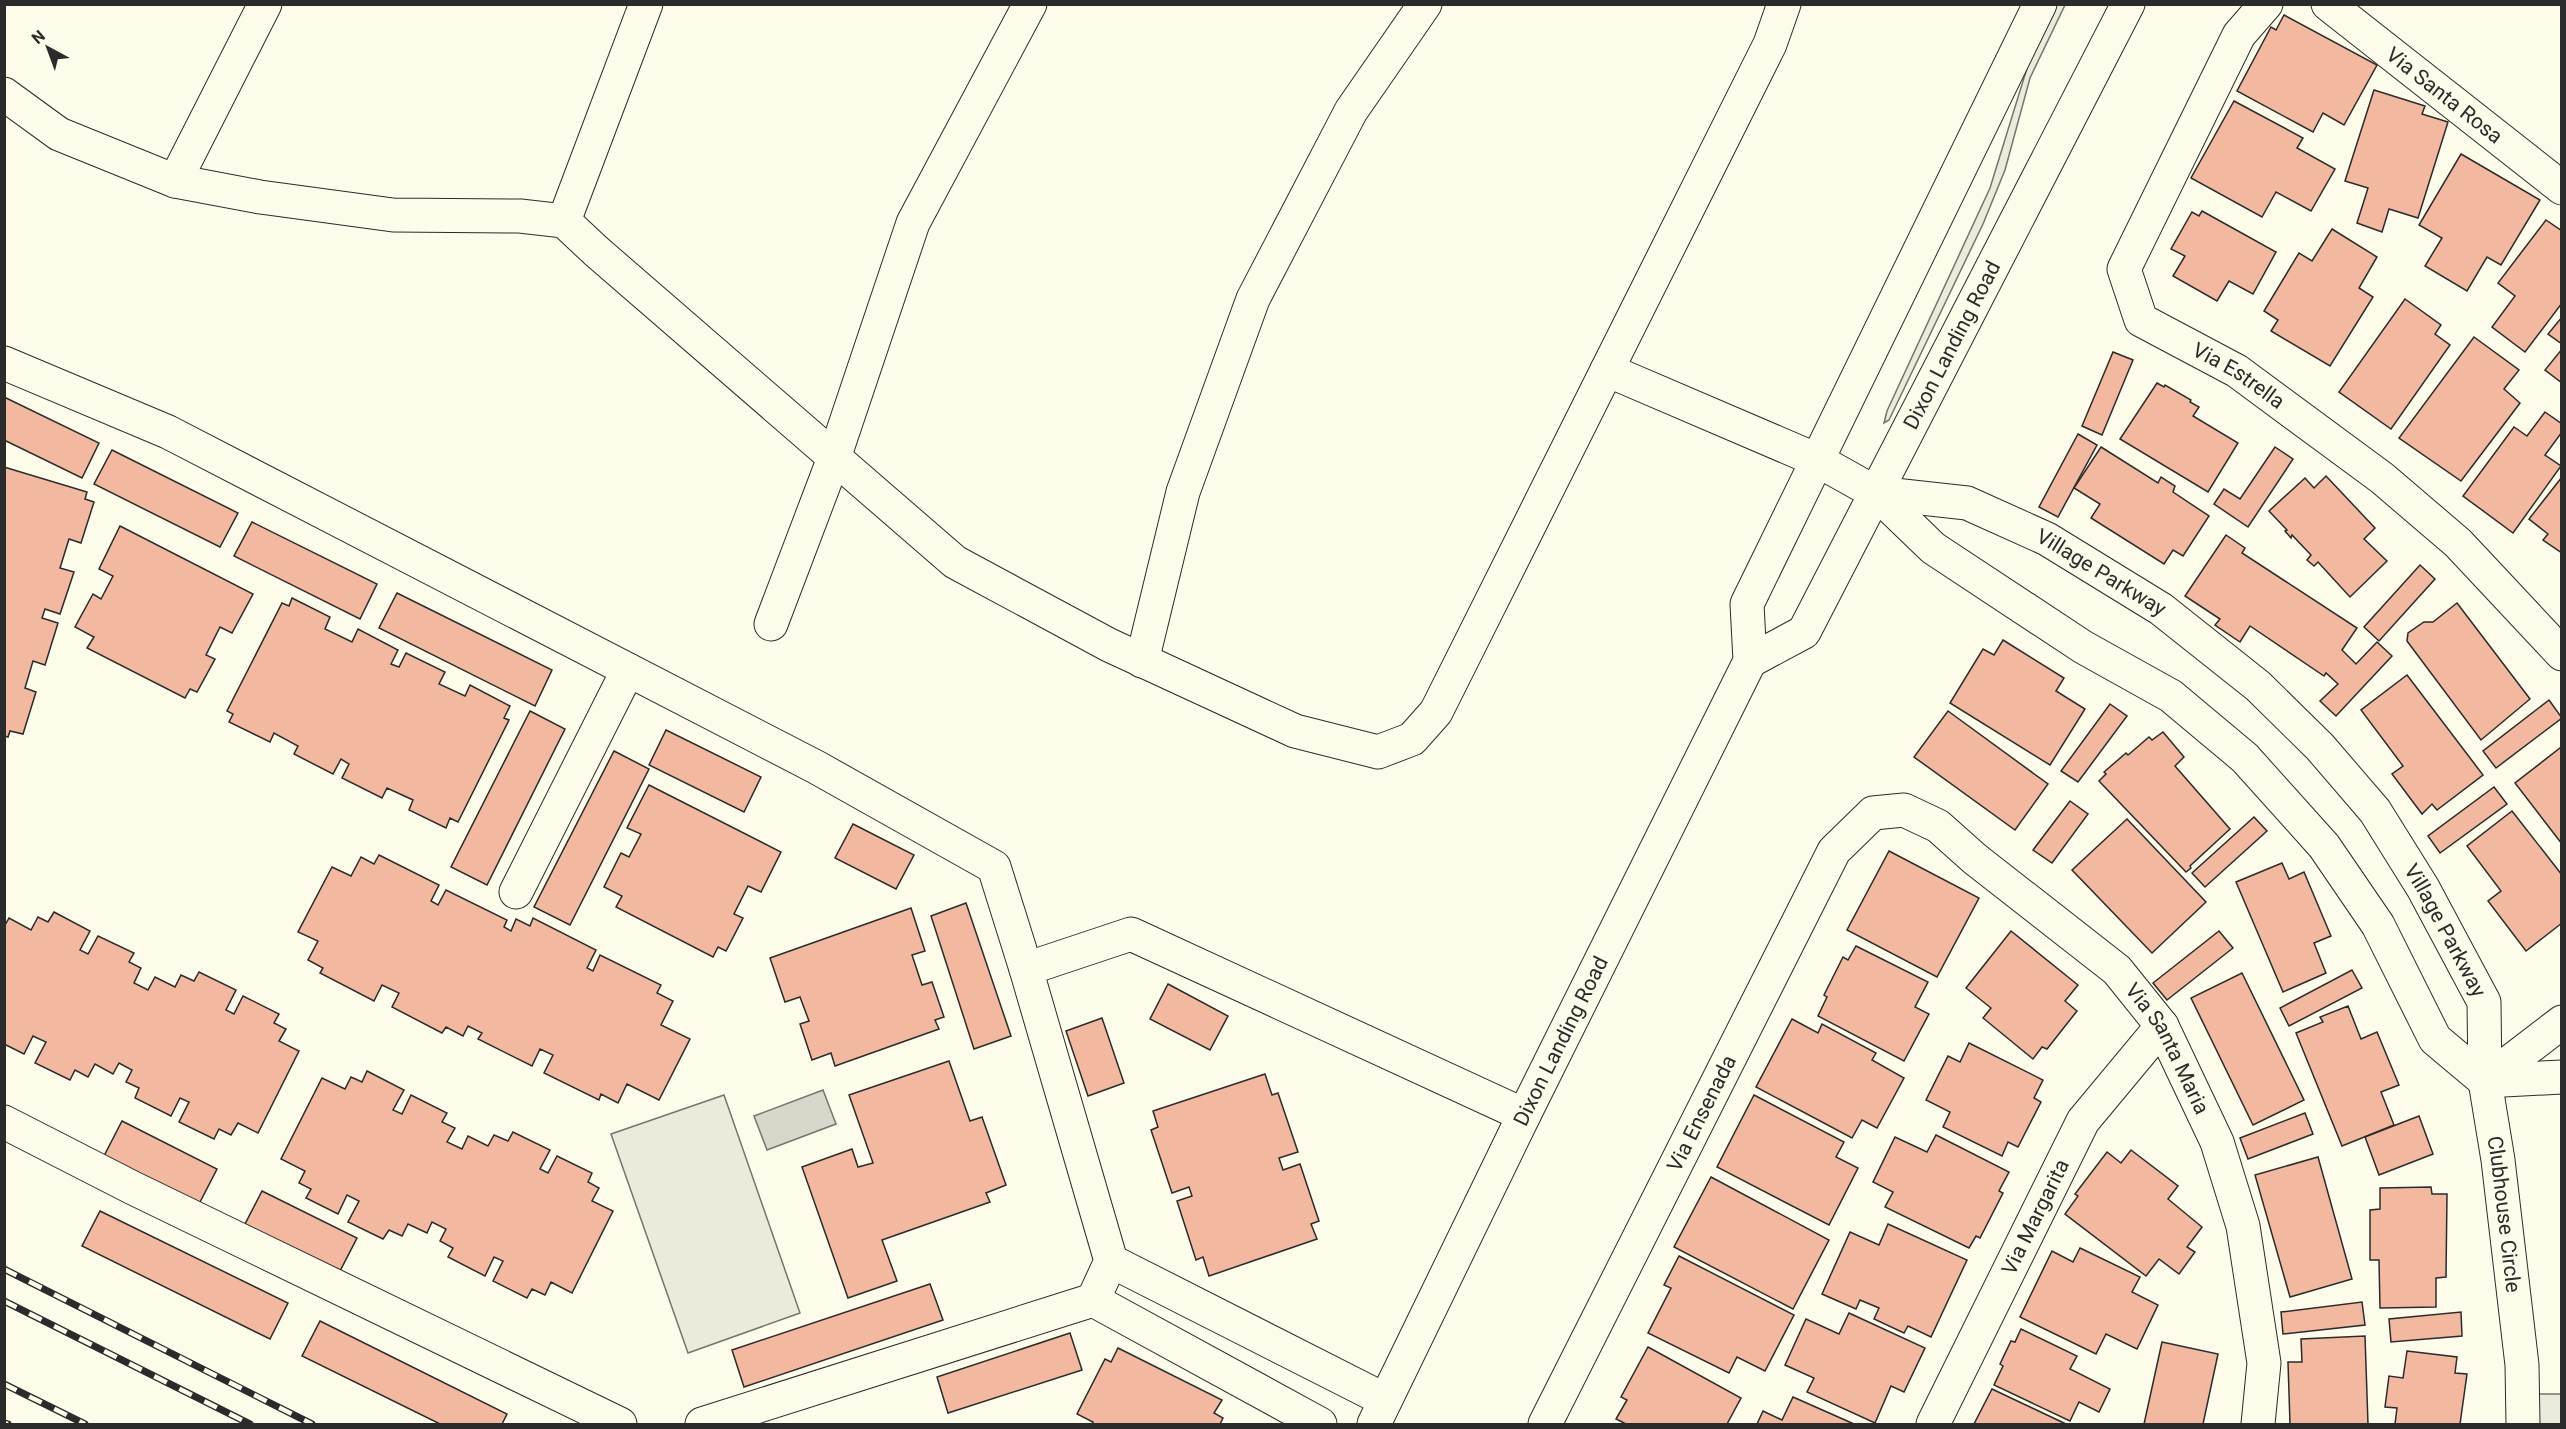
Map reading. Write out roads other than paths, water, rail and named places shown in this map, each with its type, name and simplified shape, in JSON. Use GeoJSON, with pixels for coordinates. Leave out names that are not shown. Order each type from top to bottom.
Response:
{"type":"FeatureCollection","features":[{"type":"Feature","properties":{"kind":"street"},"geometry":{"type":"LineString","coordinates":[[175,181],[265,4]]}},
{"type":"Feature","properties":{"kind":"street"},"geometry":{"type":"LineString","coordinates":[[564,221],[646,4]]}},
{"type":"Feature","properties":{"kind":"street"},"geometry":{"type":"LineString","coordinates":[[771,624],[834,458],[913,223],[1030,4]]}},
{"type":"Feature","properties":{"kind":"street"},"geometry":{"type":"LineString","coordinates":[[1142,661],[1183,492],[1253,299],[1351,111],[1425,4]]}},
{"type":"Feature","properties":{"kind":"street"},"geometry":{"type":"LineString","coordinates":[[4,94],[59,134],[175,181],[260,197],[393,215],[520,216],[564,221],[955,562],[1142,661],[1296,731],[1378,752],[1412,739],[1436,712],[1770,44],[1784,4]]}},
{"type":"Feature","properties":{"kind":"street","name":"Dixon Landing Road"},"geometry":{"type":"LineString","coordinates":[[1379,1412],[1750,661],[1747,604],[2040,4]]}},
{"type":"Feature","properties":{"kind":"street","name":"Dixon Landing Road"},"geometry":{"type":"LineString","coordinates":[[1750,661],[1804,632],[2128,4]]}},
{"type":"Feature","properties":{"kind":"street","name":"Via Estrella"},"geometry":{"type":"LineString","coordinates":[[2266,4],[2240,35],[2124,269],[2141,320],[2236,370],[2382,478],[2458,543],[2562,654]]}},
{"type":"Feature","properties":{"kind":"street","name":"Via Santa Rosa"},"geometry":{"type":"LineString","coordinates":[[2328,4],[2562,188]]}},
{"type":"Feature","properties":{"kind":"street"},"geometry":{"type":"LineString","coordinates":[[4,363],[168,432],[816,767],[994,867],[1111,1261],[1093,1300]]}},
{"type":"Feature","properties":{"kind":"street"},"geometry":{"type":"LineString","coordinates":[[1607,370],[1817,460],[1876,493],[1933,548],[2083,647],[2171,696],[2245,758],[2324,846],[2378,925],[2435,1039],[2485,1081],[2562,1077]]}},
{"type":"Feature","properties":{"kind":"street","name":"Village Parkway"},"geometry":{"type":"LineString","coordinates":[[1876,493],[1967,503],[2047,539],[2161,609],[2258,686],[2320,747],[2375,811],[2423,888],[2484,1002],[2485,1081]]}},
{"type":"Feature","properties":{"kind":"street"},"geometry":{"type":"LineString","coordinates":[[516,892],[628,670]]}},
{"type":"Feature","properties":{"kind":"street","name":"Via Santa Maria"},"geometry":{"type":"LineString","coordinates":[[1873,813],[1904,810],[1938,826],[1975,859],[2117,970],[2162,1026],[2217,1142],[2243,1226],[2264,1363],[2258,1425]]}},
{"type":"Feature","properties":{"kind":"street","name":"Via Ensenada"},"geometry":{"type":"LineString","coordinates":[[1545,1425],[1833,851],[1873,813]]}},
{"type":"Feature","properties":{"kind":"street"},"geometry":{"type":"LineString","coordinates":[[1026,969],[1131,934],[1524,1115]]}},
{"type":"Feature","properties":{"kind":"street"},"geometry":{"type":"LineString","coordinates":[[2485,1081],[2562,1022]]}},
{"type":"Feature","properties":{"kind":"street","name":"Via Margarita"},"geometry":{"type":"LineString","coordinates":[[1933,1425],[2083,1122],[2162,1026]]}},
{"type":"Feature","properties":{"kind":"street","name":"Clubhouse Circle"},"geometry":{"type":"LineString","coordinates":[[2485,1081],[2498,1160],[2521,1354],[2523,1425]]}},
{"type":"Feature","properties":{"kind":"street"},"geometry":{"type":"LineString","coordinates":[[4,1122],[133,1188],[620,1425]]}},
{"type":"Feature","properties":{"kind":"street"},"geometry":{"type":"LineString","coordinates":[[1111,1261],[1379,1412]]}},
{"type":"Feature","properties":{"kind":"street"},"geometry":{"type":"LineString","coordinates":[[702,1425],[1093,1300],[1320,1425]]}},
{"type":"Feature","properties":{"kind":"railway"},"geometry":{"type":"LineString","coordinates":[[4,1269],[312,1424]]}},
{"type":"Feature","properties":{"kind":"railway"},"geometry":{"type":"LineString","coordinates":[[4,1301],[250,1424]]}},
{"type":"Feature","properties":{"kind":"railway"},"geometry":{"type":"LineString","coordinates":[[4,1384],[85,1424]]}},
{"type":"Feature","properties":{"kind":"railway"},"geometry":{"type":"LineString","coordinates":[[4,1423],[8,1424]]}}]}
